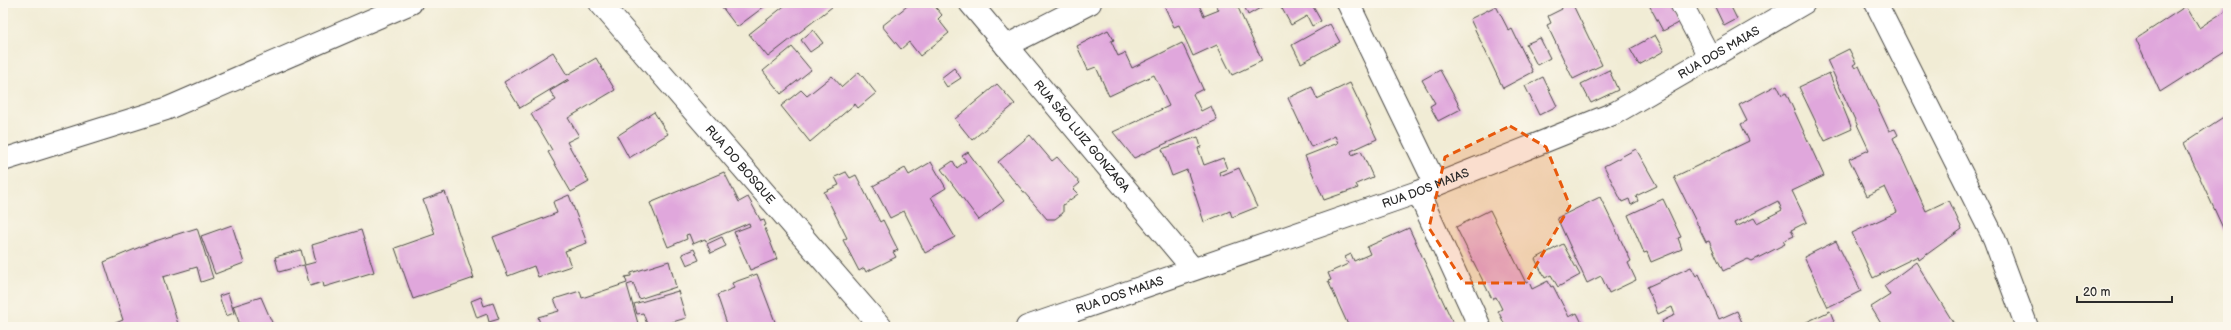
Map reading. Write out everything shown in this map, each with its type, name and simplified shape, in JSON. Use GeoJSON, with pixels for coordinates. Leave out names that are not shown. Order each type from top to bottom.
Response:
{"type":"FeatureCollection","features":[{"type":"Feature","properties":{"kind":"street"},"geometry":{"type":"LineString","coordinates":[[3,160],[166,109],[411,3]]}},
{"type":"Feature","properties":{"kind":"street","name":"RUA DO BOSQUE"},"geometry":{"type":"LineString","coordinates":[[600,3],[881,327]]}},
{"type":"Feature","properties":{"kind":"street","name":"RUA SÃO LUIZ GONZAGA"},"geometry":{"type":"LineString","coordinates":[[970,3],[1193,269]]}},
{"type":"Feature","properties":{"kind":"street"},"geometry":{"type":"LineString","coordinates":[[1006,46],[1090,3]]}},
{"type":"Feature","properties":{"kind":"street"},"geometry":{"type":"LineString","coordinates":[[1348,3],[1427,188],[1480,327]]}},
{"type":"Feature","properties":{"kind":"street"},"geometry":{"type":"LineString","coordinates":[[1681,3],[1710,58]]}},
{"type":"Feature","properties":{"kind":"street","name":"RUA DOS MAIAS"},"geometry":{"type":"LineString","coordinates":[[1027,327],[1427,188],[1615,113],[1804,3]]}},
{"type":"Feature","properties":{"kind":"street"},"geometry":{"type":"LineString","coordinates":[[1876,3],[1994,238],[2027,327]]}},
{"type":"Feature","properties":{"kind":"highlighted area"},"geometry":{"type":"Polygon","coordinates":[[[1510,126],[1546,147],[1570,206],[1526,283],[1464,283],[1429,228],[1445,157],[1510,126]]]}},
{"type":"Feature","properties":{"kind":"building"},"geometry":{"type":"Polygon","coordinates":[[[719,3],[769,3],[737,27],[719,3]]]}},
{"type":"Feature","properties":{"kind":"building"},"geometry":{"type":"Polygon","coordinates":[[[788,3],[837,3],[768,57],[749,34],[788,3]]]}},
{"type":"Feature","properties":{"kind":"building"},"geometry":{"type":"Polygon","coordinates":[[[911,3],[932,3],[942,15],[938,19],[949,33],[920,56],[909,42],[901,49],[882,26],[911,3]]]}},
{"type":"Feature","properties":{"kind":"building"},"geometry":{"type":"Polygon","coordinates":[[[1163,3],[1198,3],[1204,16],[1219,10],[1215,3],[1236,3],[1262,61],[1232,75],[1217,45],[1193,56],[1179,25],[1174,27],[1163,3]]]}},
{"type":"Feature","properties":{"kind":"building"},"geometry":{"type":"Polygon","coordinates":[[[1243,3],[1269,3],[1248,15],[1243,3]]]}},
{"type":"Feature","properties":{"kind":"building"},"geometry":{"type":"Polygon","coordinates":[[[1279,3],[1311,3],[1321,21],[1312,26],[1307,16],[1291,25],[1279,3]]]}},
{"type":"Feature","properties":{"kind":"building"},"geometry":{"type":"Polygon","coordinates":[[[1560,3],[1572,3],[1602,65],[1573,79],[1547,25],[1551,23],[1548,16],[1562,9],[1560,3]]]}},
{"type":"Feature","properties":{"kind":"building"},"geometry":{"type":"Polygon","coordinates":[[[1648,3],[1671,3],[1685,19],[1663,31],[1648,3]]]}},
{"type":"Feature","properties":{"kind":"building"},"geometry":{"type":"Polygon","coordinates":[[[1717,3],[1729,3],[1737,19],[1724,26],[1714,5],[1717,3]]]}},
{"type":"Feature","properties":{"kind":"building"},"geometry":{"type":"Polygon","coordinates":[[[1496,6],[1509,31],[1512,29],[1533,72],[1503,88],[1470,19],[1496,6]]]}},
{"type":"Feature","properties":{"kind":"building"},"geometry":{"type":"Polygon","coordinates":[[[2186,6],[2199,28],[2228,9],[2228,49],[2160,92],[2136,39],[2186,6]]]}},
{"type":"Feature","properties":{"kind":"building"},"geometry":{"type":"Polygon","coordinates":[[[1330,24],[1340,42],[1301,63],[1292,45],[1330,24]]]}},
{"type":"Feature","properties":{"kind":"building"},"geometry":{"type":"Polygon","coordinates":[[[813,30],[823,43],[810,52],[801,40],[813,30]]]}},
{"type":"Feature","properties":{"kind":"building"},"geometry":{"type":"Polygon","coordinates":[[[1108,30],[1114,40],[1111,41],[1118,56],[1125,53],[1132,68],[1182,43],[1203,89],[1193,94],[1201,111],[1211,106],[1217,120],[1134,158],[1113,132],[1169,106],[1154,75],[1109,96],[1096,67],[1088,70],[1077,46],[1108,30]]]}},
{"type":"Feature","properties":{"kind":"building"},"geometry":{"type":"Polygon","coordinates":[[[1655,35],[1664,51],[1639,65],[1630,49],[1655,35]]]}},
{"type":"Feature","properties":{"kind":"building"},"geometry":{"type":"Polygon","coordinates":[[[1540,38],[1550,58],[1537,65],[1526,44],[1540,38]]]}},
{"type":"Feature","properties":{"kind":"building"},"geometry":{"type":"Polygon","coordinates":[[[792,47],[811,70],[781,94],[763,71],[792,47]]]}},
{"type":"Feature","properties":{"kind":"building"},"geometry":{"type":"Polygon","coordinates":[[[1849,49],[1856,63],[1853,65],[1855,68],[1859,66],[1889,131],[1895,129],[1898,135],[1893,138],[1926,211],[1949,200],[1962,229],[1919,260],[1918,256],[1873,278],[1852,233],[1897,212],[1885,187],[1867,196],[1849,159],[1869,150],[1827,60],[1849,49]]]}},
{"type":"Feature","properties":{"kind":"building"},"geometry":{"type":"Polygon","coordinates":[[[553,52],[567,75],[596,58],[615,90],[568,118],[579,136],[567,142],[589,182],[571,192],[548,152],[552,150],[531,114],[556,100],[550,91],[569,80],[568,79],[520,108],[504,82],[553,52]]]}},
{"type":"Feature","properties":{"kind":"building"},"geometry":{"type":"Polygon","coordinates":[[[954,68],[961,78],[947,87],[941,78],[954,68]]]}},
{"type":"Feature","properties":{"kind":"building"},"geometry":{"type":"Polygon","coordinates":[[[1440,70],[1461,109],[1438,121],[1430,106],[1435,103],[1422,80],[1440,70]]]}},
{"type":"Feature","properties":{"kind":"building"},"geometry":{"type":"Polygon","coordinates":[[[1609,70],[1618,90],[1591,103],[1581,84],[1609,70]]]}},
{"type":"Feature","properties":{"kind":"building"},"geometry":{"type":"Polygon","coordinates":[[[859,72],[876,93],[858,108],[855,104],[810,142],[781,106],[801,90],[807,96],[832,76],[842,87],[859,72]]]}},
{"type":"Feature","properties":{"kind":"building"},"geometry":{"type":"Polygon","coordinates":[[[1829,73],[1852,129],[1825,141],[1799,87],[1829,73]]]}},
{"type":"Feature","properties":{"kind":"building"},"geometry":{"type":"Polygon","coordinates":[[[1543,77],[1557,106],[1539,115],[1525,86],[1543,77]]]}},
{"type":"Feature","properties":{"kind":"building"},"geometry":{"type":"Polygon","coordinates":[[[1350,83],[1377,139],[1351,151],[1352,155],[1361,151],[1373,177],[1356,184],[1358,188],[1324,200],[1305,156],[1338,143],[1335,136],[1311,147],[1288,98],[1312,87],[1317,99],[1350,83]]]}},
{"type":"Feature","properties":{"kind":"building"},"geometry":{"type":"Polygon","coordinates":[[[997,84],[1015,104],[972,140],[955,119],[997,84]]]}},
{"type":"Feature","properties":{"kind":"building"},"geometry":{"type":"Polygon","coordinates":[[[1777,85],[1782,95],[1786,93],[1824,176],[1792,191],[1807,222],[1791,230],[1794,236],[1783,241],[1785,244],[1752,261],[1748,259],[1723,271],[1709,241],[1706,242],[1674,177],[1749,141],[1741,124],[1747,121],[1739,105],[1777,85]],[[1778,201],[1734,223],[1736,227],[1754,218],[1757,223],[1782,210],[1778,201]]]}},
{"type":"Feature","properties":{"kind":"building"},"geometry":{"type":"Polygon","coordinates":[[[654,112],[668,134],[629,158],[617,136],[654,112]]]}},
{"type":"Feature","properties":{"kind":"building"},"geometry":{"type":"Polygon","coordinates":[[[2228,114],[2228,239],[2184,143],[2228,114]]]}},
{"type":"Feature","properties":{"kind":"building"},"geometry":{"type":"Polygon","coordinates":[[[1030,135],[1052,161],[1057,157],[1080,183],[1073,189],[1078,194],[1063,205],[1063,213],[1055,219],[1047,219],[998,162],[1030,135]]]}},
{"type":"Feature","properties":{"kind":"building"},"geometry":{"type":"Polygon","coordinates":[[[1198,137],[1201,147],[1198,148],[1204,165],[1223,158],[1227,169],[1219,172],[1220,176],[1239,168],[1257,207],[1232,217],[1230,211],[1204,222],[1187,170],[1172,176],[1162,149],[1198,137]]]}},
{"type":"Feature","properties":{"kind":"building"},"geometry":{"type":"Polygon","coordinates":[[[1636,149],[1657,186],[1636,196],[1638,201],[1631,205],[1629,199],[1622,202],[1604,166],[1636,149]]]}},
{"type":"Feature","properties":{"kind":"building"},"geometry":{"type":"Polygon","coordinates":[[[968,152],[1004,201],[979,220],[941,169],[953,161],[957,168],[966,161],[962,156],[968,152]]]}},
{"type":"Feature","properties":{"kind":"building"},"geometry":{"type":"Polygon","coordinates":[[[931,162],[946,188],[931,197],[955,237],[925,253],[904,211],[890,218],[873,186],[905,168],[909,175],[931,162]]]}},
{"type":"Feature","properties":{"kind":"building"},"geometry":{"type":"Polygon","coordinates":[[[724,172],[739,202],[748,197],[761,221],[764,220],[766,225],[764,226],[777,259],[750,270],[734,232],[750,226],[749,223],[706,241],[705,239],[693,244],[689,234],[686,235],[687,239],[668,247],[650,203],[724,172]]]}},
{"type":"Feature","properties":{"kind":"building"},"geometry":{"type":"Polygon","coordinates":[[[846,172],[850,178],[856,175],[880,222],[883,220],[898,250],[893,252],[896,257],[866,272],[864,268],[859,271],[843,240],[847,238],[824,192],[839,185],[835,177],[846,172]]]}},
{"type":"Feature","properties":{"kind":"building"},"geometry":{"type":"Polygon","coordinates":[[[445,192],[474,278],[413,299],[395,248],[435,234],[423,200],[445,192]]]}},
{"type":"Feature","properties":{"kind":"building"},"geometry":{"type":"Polygon","coordinates":[[[569,195],[587,243],[565,251],[571,266],[538,277],[534,266],[508,276],[493,237],[557,213],[553,202],[569,195]]]}},
{"type":"Feature","properties":{"kind":"building"},"geometry":{"type":"Polygon","coordinates":[[[1600,197],[1631,261],[1628,263],[1636,280],[1609,293],[1601,276],[1587,283],[1557,218],[1600,197]]]}},
{"type":"Feature","properties":{"kind":"building"},"geometry":{"type":"Polygon","coordinates":[[[1663,199],[1681,237],[1678,238],[1682,249],[1651,262],[1647,252],[1644,253],[1628,215],[1663,199]]]}},
{"type":"Feature","properties":{"kind":"building"},"geometry":{"type":"Polygon","coordinates":[[[1490,210],[1526,283],[1529,282],[1532,289],[1548,281],[1551,287],[1553,286],[1569,317],[1577,313],[1584,327],[1506,327],[1498,311],[1502,309],[1496,297],[1492,299],[1456,227],[1490,210]]]}},
{"type":"Feature","properties":{"kind":"building"},"geometry":{"type":"Polygon","coordinates":[[[232,225],[244,263],[215,274],[201,236],[232,225]]]}},
{"type":"Feature","properties":{"kind":"building"},"geometry":{"type":"Polygon","coordinates":[[[197,228],[213,278],[201,282],[197,267],[163,277],[179,327],[114,327],[113,324],[123,320],[104,262],[152,242],[197,228]]]}},
{"type":"Feature","properties":{"kind":"building"},"geometry":{"type":"Polygon","coordinates":[[[1409,228],[1455,327],[1349,327],[1328,281],[1331,280],[1328,273],[1348,264],[1345,257],[1351,254],[1354,261],[1370,254],[1367,247],[1409,228]]]}},
{"type":"Feature","properties":{"kind":"building"},"geometry":{"type":"Polygon","coordinates":[[[361,230],[374,272],[324,287],[323,282],[310,286],[304,265],[279,272],[275,257],[301,250],[305,265],[316,262],[312,245],[361,230]]]}},
{"type":"Feature","properties":{"kind":"building"},"geometry":{"type":"Polygon","coordinates":[[[722,237],[726,246],[711,253],[707,244],[722,237]]]}},
{"type":"Feature","properties":{"kind":"building"},"geometry":{"type":"Polygon","coordinates":[[[1836,241],[1861,291],[1828,307],[1804,257],[1836,241]]]}},
{"type":"Feature","properties":{"kind":"building"},"geometry":{"type":"Polygon","coordinates":[[[1563,244],[1580,275],[1558,287],[1551,275],[1545,278],[1535,259],[1563,244]]]}},
{"type":"Feature","properties":{"kind":"building"},"geometry":{"type":"Polygon","coordinates":[[[694,249],[699,260],[687,265],[682,254],[694,249]]]}},
{"type":"Feature","properties":{"kind":"building"},"geometry":{"type":"Polygon","coordinates":[[[669,261],[676,287],[639,299],[633,283],[627,285],[639,327],[541,327],[538,317],[559,311],[554,299],[580,291],[582,298],[627,283],[625,277],[631,276],[631,273],[669,261]]]}},
{"type":"Feature","properties":{"kind":"building"},"geometry":{"type":"Polygon","coordinates":[[[1916,262],[1956,327],[1883,327],[1871,307],[1890,295],[1884,286],[1916,262]]]}},
{"type":"Feature","properties":{"kind":"building"},"geometry":{"type":"Polygon","coordinates":[[[1691,267],[1696,276],[1699,274],[1719,319],[1737,311],[1744,327],[1664,327],[1662,321],[1675,315],[1672,307],[1658,314],[1647,287],[1691,267]]]}},
{"type":"Feature","properties":{"kind":"building"},"geometry":{"type":"Polygon","coordinates":[[[757,274],[777,327],[728,327],[717,295],[734,288],[732,283],[757,274]]]}},
{"type":"Feature","properties":{"kind":"building"},"geometry":{"type":"Polygon","coordinates":[[[678,291],[686,318],[656,327],[648,327],[643,313],[637,314],[634,304],[678,291]]]}},
{"type":"Feature","properties":{"kind":"building"},"geometry":{"type":"Polygon","coordinates":[[[228,293],[234,313],[226,316],[219,296],[228,293]]]}},
{"type":"Feature","properties":{"kind":"building"},"geometry":{"type":"Polygon","coordinates":[[[261,297],[274,327],[233,327],[240,325],[233,306],[261,297]]]}},
{"type":"Feature","properties":{"kind":"building"},"geometry":{"type":"Polygon","coordinates":[[[481,297],[484,306],[493,303],[499,319],[489,322],[487,314],[477,318],[471,301],[481,297]]]}},
{"type":"Feature","properties":{"kind":"building"},"geometry":{"type":"Polygon","coordinates":[[[1830,311],[1834,321],[1824,327],[1796,327],[1830,311]]]}}]}
